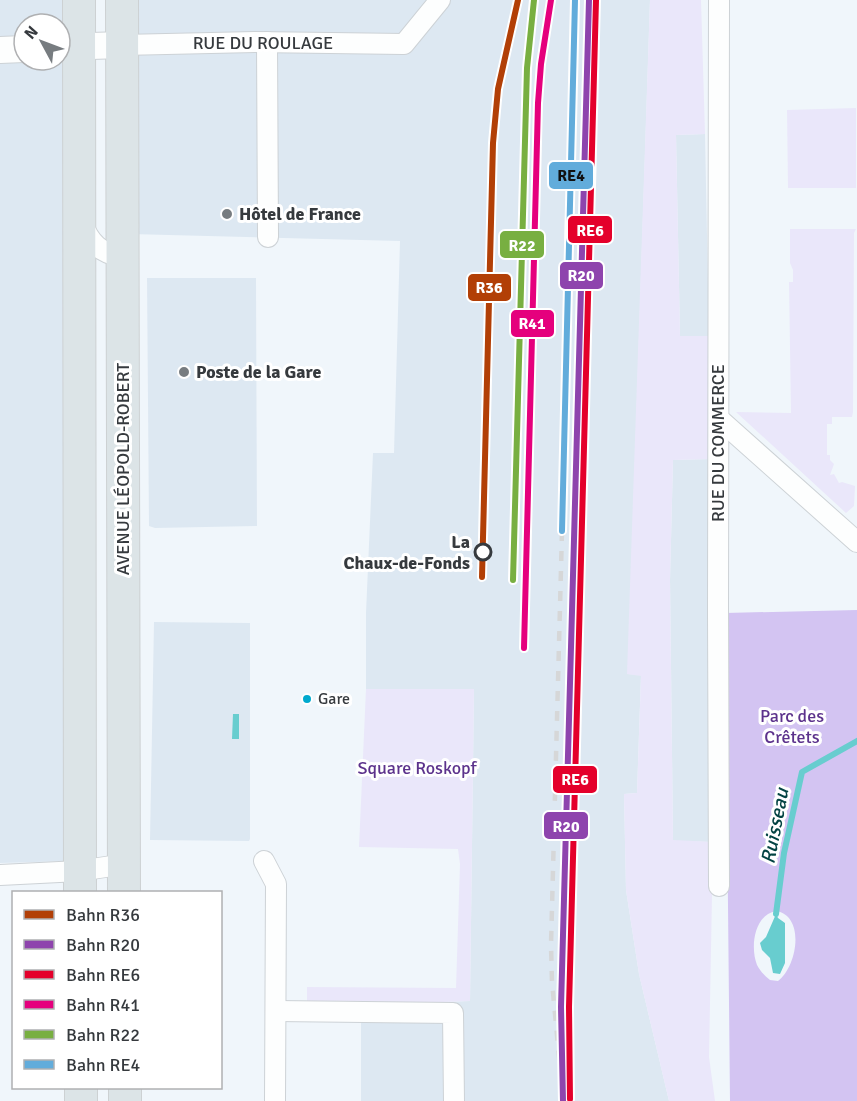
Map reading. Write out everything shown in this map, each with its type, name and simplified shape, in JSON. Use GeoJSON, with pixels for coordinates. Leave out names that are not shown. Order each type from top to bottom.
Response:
{"type":"FeatureCollection","features":[{"type":"Feature","properties":{"kind":"main road"},"geometry":{"type":"LineString","coordinates":[[72,37],[79,0]]}},
{"type":"Feature","properties":{"kind":"main road","name":"AVENUE LÉOPOLD-ROBERT"},"geometry":{"type":"LineString","coordinates":[[122,0],[124,878]]}},
{"type":"Feature","properties":{"kind":"main road"},"geometry":{"type":"LineString","coordinates":[[71,72],[79,217],[79,882]]}},
{"type":"Feature","properties":{"kind":"street","name":"RUE DU ROULAGE"},"geometry":{"type":"LineString","coordinates":[[122,45],[267,42],[404,44],[440,0]]}},
{"type":"Feature","properties":{"kind":"street","name":"RUE DU COMMERCE"},"geometry":{"type":"LineString","coordinates":[[719,0],[719,886]]}},
{"type":"Feature","properties":{"kind":"street"},"geometry":{"type":"LineString","coordinates":[[267,42],[268,237]]}},
{"type":"Feature","properties":{"kind":"street"},"geometry":{"type":"LineString","coordinates":[[72,47],[122,45]]}},
{"type":"Feature","properties":{"kind":"street"},"geometry":{"type":"LineString","coordinates":[[79,217],[88,237],[97,248],[109,255],[122,257]]}},
{"type":"Feature","properties":{"kind":"street"},"geometry":{"type":"LineString","coordinates":[[719,419],[857,542]]}},
{"type":"Feature","properties":{"kind":"street"},"geometry":{"type":"LineString","coordinates":[[264,861],[276,884],[275,1101]]}},
{"type":"Feature","properties":{"kind":"street"},"geometry":{"type":"LineString","coordinates":[[0,875],[79,882],[124,878]]}},
{"type":"Feature","properties":{"kind":"street"},"geometry":{"type":"LineString","coordinates":[[276,1011],[453,1013],[454,1101]]}},
{"type":"Feature","properties":{"kind":"shaded area"},"geometry":{"type":"Polygon","coordinates":[[[0,0],[73,0],[68,861],[0,863],[0,0]]]}},
{"type":"Feature","properties":{"kind":"shaded area"},"geometry":{"type":"Polygon","coordinates":[[[130,0],[650,0],[628,674],[641,675],[637,793],[624,794],[626,890],[639,974],[669,1101],[361,1101],[361,1005],[470,1001],[474,689],[366,689],[366,613],[373,453],[394,453],[400,241],[130,234],[130,0]]]}},
{"type":"Feature","properties":{"kind":"shaded area"},"geometry":{"type":"Polygon","coordinates":[[[705,134],[709,336],[680,336],[676,135],[705,134]]]}},
{"type":"Feature","properties":{"kind":"shaded area","name":"Poste de la Gare"},"geometry":{"type":"Polygon","coordinates":[[[147,278],[256,278],[257,526],[155,528],[149,526],[147,278]]]}},
{"type":"Feature","properties":{"kind":"shaded area"},"geometry":{"type":"Polygon","coordinates":[[[711,459],[713,842],[673,841],[670,580],[673,460],[711,459]]]}},
{"type":"Feature","properties":{"kind":"shaded area"},"geometry":{"type":"Polygon","coordinates":[[[154,622],[250,623],[249,841],[150,840],[154,622]]]}},
{"type":"Feature","properties":{"kind":"green space"},"geometry":{"type":"Polygon","coordinates":[[[650,0],[701,0],[705,134],[676,135],[680,336],[709,336],[711,459],[673,460],[670,580],[673,840],[713,842],[709,1057],[715,1101],[669,1101],[639,974],[626,890],[624,794],[637,793],[641,676],[627,674],[650,0]]]}},
{"type":"Feature","properties":{"kind":"green space"},"geometry":{"type":"Polygon","coordinates":[[[856,108],[856,188],[788,188],[787,110],[856,108]]]}},
{"type":"Feature","properties":{"kind":"green space"},"geometry":{"type":"Polygon","coordinates":[[[790,229],[856,229],[854,233],[853,412],[852,417],[832,417],[832,424],[827,424],[827,455],[830,455],[830,460],[834,464],[830,475],[834,474],[839,483],[855,486],[854,506],[846,513],[736,412],[791,413],[789,282],[793,282],[793,270],[790,263],[790,229]]]}},
{"type":"Feature","properties":{"kind":"green space","name":"Parc des Crêtets"},"geometry":{"type":"Polygon","coordinates":[[[857,610],[857,1101],[730,1101],[725,613],[857,610]],[[776,911],[763,919],[758,925],[754,941],[757,965],[770,980],[778,981],[785,974],[794,954],[795,932],[792,922],[785,915],[776,911]]]}},
{"type":"Feature","properties":{"kind":"green space","name":"Square Roskopf"},"geometry":{"type":"Polygon","coordinates":[[[366,689],[474,689],[470,1001],[361,1005],[307,1004],[307,987],[456,988],[460,864],[458,849],[359,847],[366,689]]]}},
{"type":"Feature","properties":{"kind":"water"},"geometry":{"type":"Polygon","coordinates":[[[233,714],[239,714],[239,739],[232,739],[233,714]]]}},
{"type":"Feature","properties":{"kind":"water"},"geometry":{"type":"Polygon","coordinates":[[[776,914],[785,923],[785,963],[780,974],[773,973],[770,958],[762,950],[760,943],[766,937],[776,914]]]}},
{"type":"Feature","properties":{"kind":"waterway","name":"Ruisseau"},"geometry":{"type":"LineString","coordinates":[[776,914],[784,853],[802,772],[857,741]]}},
{"type":"Feature","properties":{"kind":"railway"},"geometry":{"type":"LineString","coordinates":[[562,531],[551,945],[552,982],[563,1099]]}},
{"type":"Feature","properties":{"kind":"rail line","name":"R36"},"geometry":{"type":"LineString","coordinates":[[482,577],[493,143],[498,89],[518,0]]}},
{"type":"Feature","properties":{"kind":"rail line","name":"R22"},"geometry":{"type":"LineString","coordinates":[[513,580],[527,68],[534,0]]}},
{"type":"Feature","properties":{"kind":"rail line","name":"R41"},"geometry":{"type":"LineString","coordinates":[[524,648],[538,103],[541,64],[551,0]]}},
{"type":"Feature","properties":{"kind":"rail line","name":"RE4"},"geometry":{"type":"LineString","coordinates":[[562,531],[575,0]]}},
{"type":"Feature","properties":{"kind":"rail line","name":"R20"},"geometry":{"type":"LineString","coordinates":[[563,1101],[561,1007],[589,0]]}},
{"type":"Feature","properties":{"kind":"rail line","name":"RE6"},"geometry":{"type":"LineString","coordinates":[[570,1099],[569,1007],[596,0]]}},
{"type":"Feature","properties":{"kind":"place","name":"Hôtel de France"},"geometry":{"type":"Point","coordinates":[227,214]}},
{"type":"Feature","properties":{"kind":"place","name":"Poste de la Gare"},"geometry":{"type":"Point","coordinates":[184,372]}},
{"type":"Feature","properties":{"kind":"place","name":"La Chaux-de-Fonds"},"geometry":{"type":"Point","coordinates":[483,552]}},
{"type":"Feature","properties":{"kind":"place","name":"Gare"},"geometry":{"type":"Point","coordinates":[307,699]}}]}
